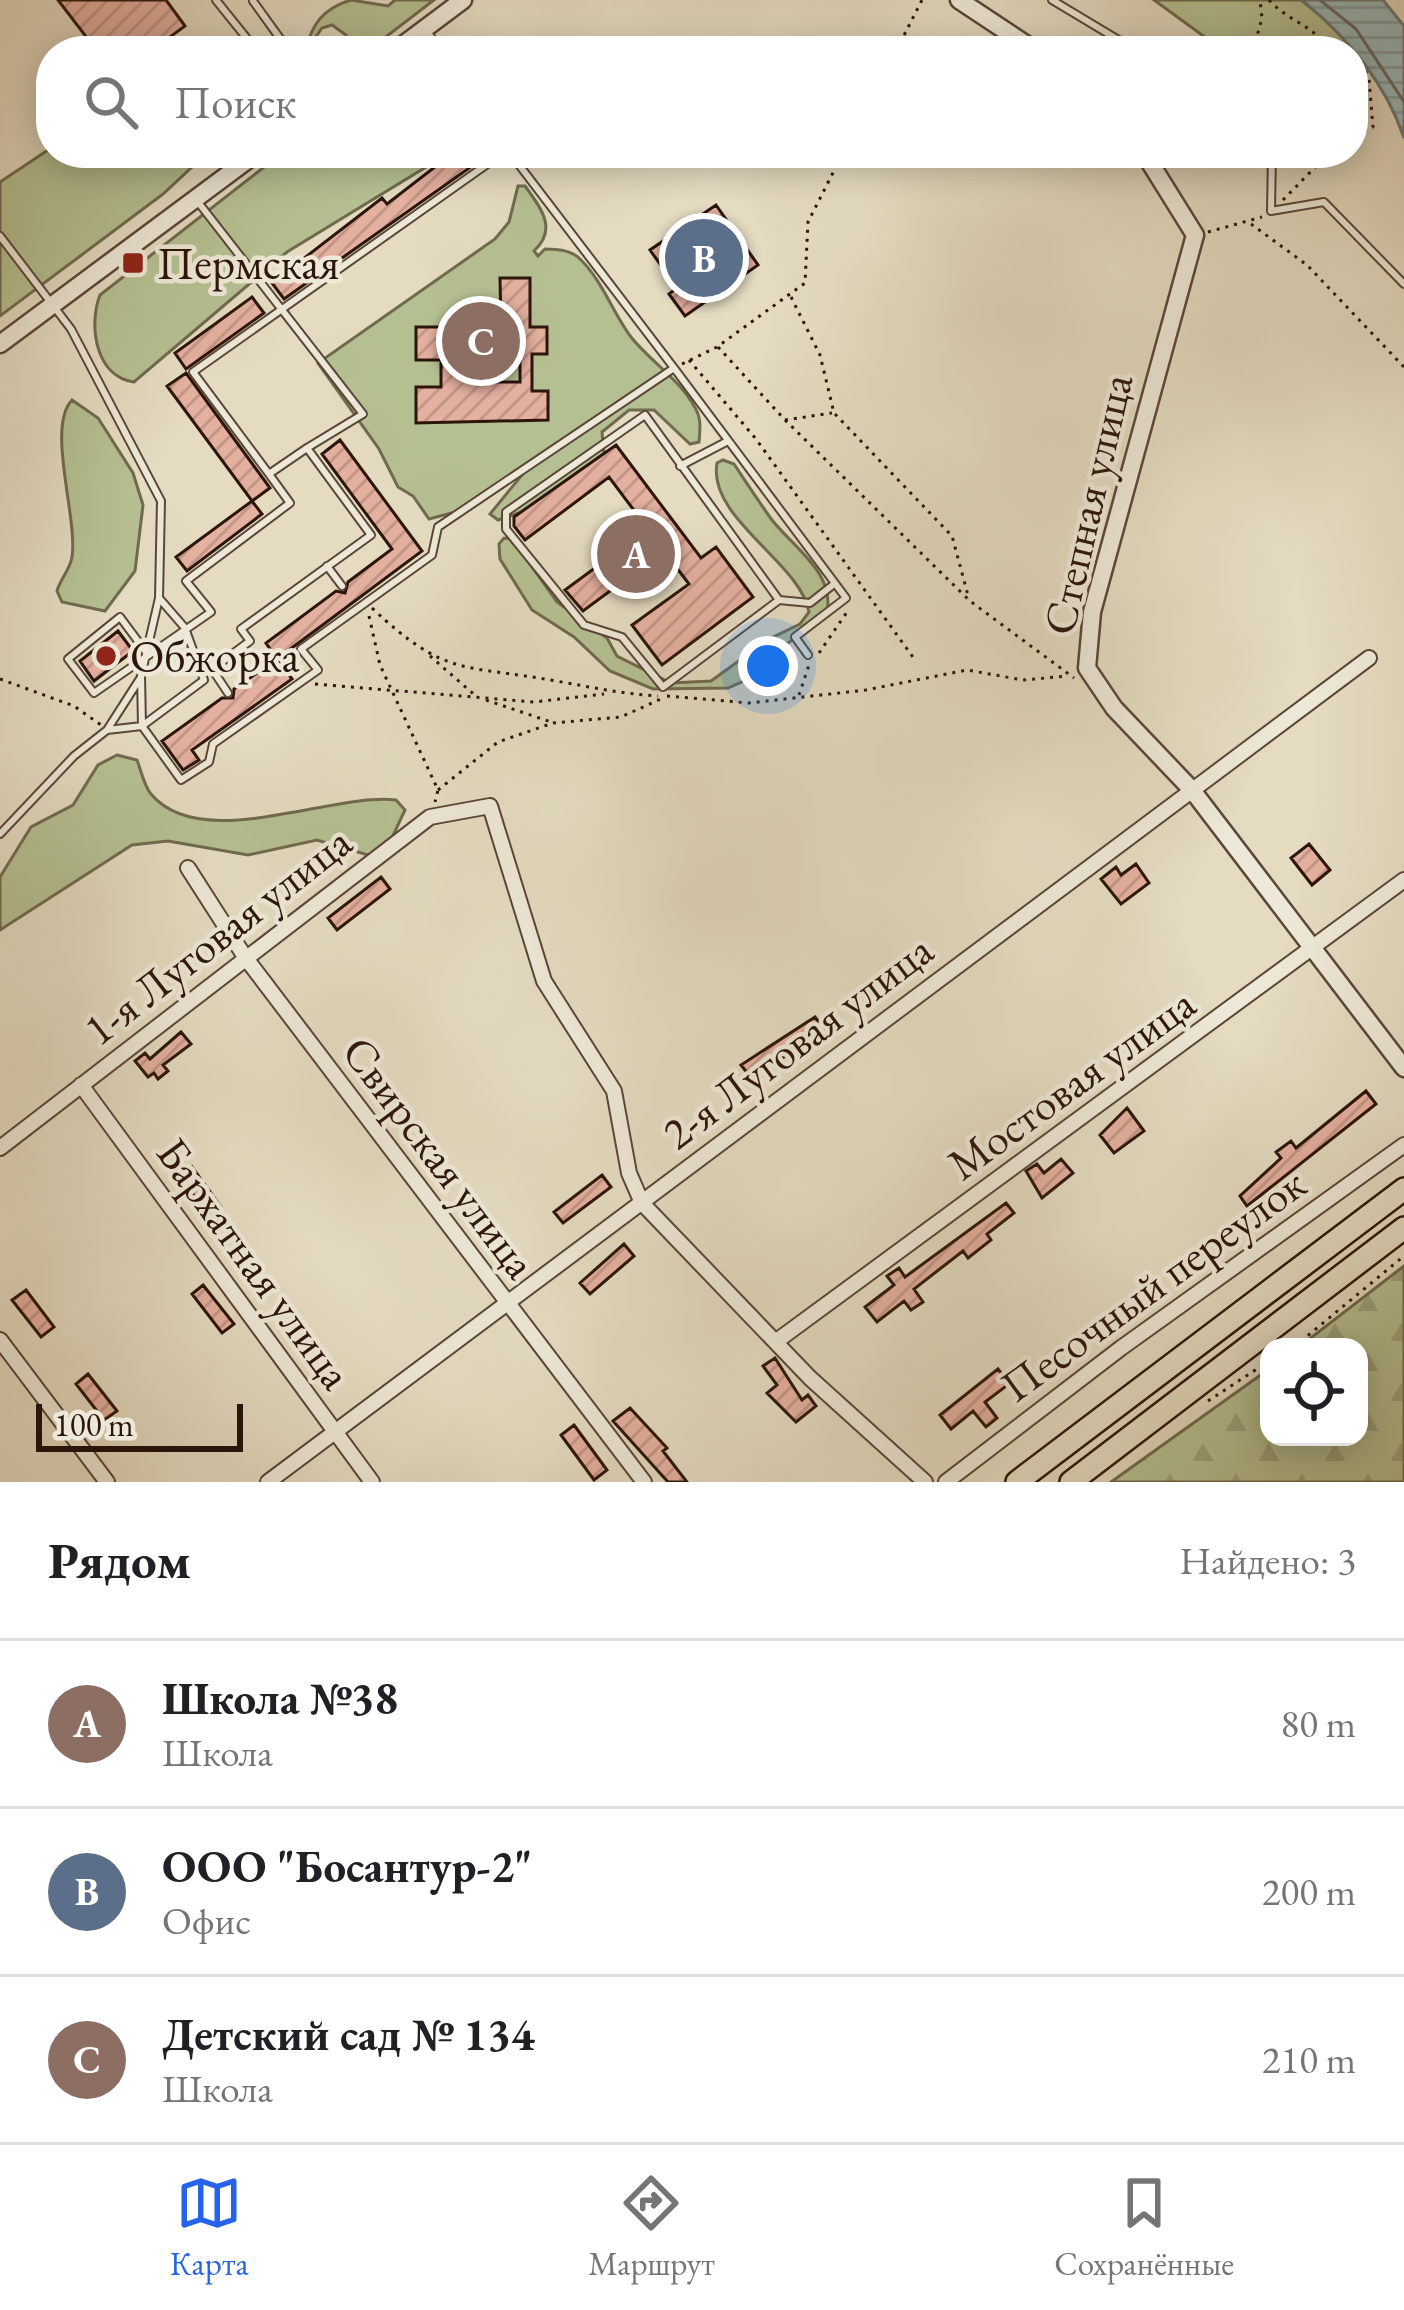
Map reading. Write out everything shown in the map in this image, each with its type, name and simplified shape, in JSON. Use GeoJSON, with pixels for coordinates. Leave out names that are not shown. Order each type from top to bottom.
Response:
{"type":"FeatureCollection","features":[{"type":"Feature","properties":{"kind":"main road"},"geometry":{"type":"LineString","coordinates":[[1017,1482],[1404,1189]]}},
{"type":"Feature","properties":{"kind":"main road"},"geometry":{"type":"LineString","coordinates":[[1071,1482],[1404,1228]]}},
{"type":"Feature","properties":{"kind":"street"},"geometry":{"type":"LineString","coordinates":[[415,36],[463,0]]}},
{"type":"Feature","properties":{"kind":"street"},"geometry":{"type":"LineString","coordinates":[[959,0],[1013,36]]}},
{"type":"Feature","properties":{"kind":"street"},"geometry":{"type":"LineString","coordinates":[[0,344],[237,168]]}},
{"type":"Feature","properties":{"kind":"street","name":"Степная улица"},"geometry":{"type":"LineString","coordinates":[[1153,168],[1195,235],[1092,612],[1087,668],[1114,709],[1192,790],[1404,1068]]}},
{"type":"Feature","properties":{"kind":"street","name":"2-я Луговая улица"},"geometry":{"type":"LineString","coordinates":[[268,1482],[1369,658]]}},
{"type":"Feature","properties":{"kind":"street","name":"1-я Луговая улица"},"geometry":{"type":"LineString","coordinates":[[0,1148],[430,817],[490,806],[544,981],[614,1091],[629,1173],[642,1203]]}},
{"type":"Feature","properties":{"kind":"street","name":"Свирская улица"},"geometry":{"type":"LineString","coordinates":[[188,868],[245,958],[644,1482]]}},
{"type":"Feature","properties":{"kind":"street","name":"Мостовая улица"},"geometry":{"type":"LineString","coordinates":[[778,1340],[1404,880]]}},
{"type":"Feature","properties":{"kind":"street","name":"Бархатная улица"},"geometry":{"type":"LineString","coordinates":[[82,1085],[372,1482]]}},
{"type":"Feature","properties":{"kind":"street","name":"Песочный переулок"},"geometry":{"type":"LineString","coordinates":[[946,1482],[1121,1348],[1404,1145]]}},
{"type":"Feature","properties":{"kind":"street"},"geometry":{"type":"LineString","coordinates":[[642,1203],[810,1378],[925,1482]]}},
{"type":"Feature","properties":{"kind":"street"},"geometry":{"type":"LineString","coordinates":[[0,1340],[107,1482]]}},
{"type":"Feature","properties":{"kind":"lane"},"geometry":{"type":"LineString","coordinates":[[216,0],[245,36]]}},
{"type":"Feature","properties":{"kind":"lane"},"geometry":{"type":"LineString","coordinates":[[1052,0],[1113,36]]}},
{"type":"Feature","properties":{"kind":"lane"},"geometry":{"type":"LineString","coordinates":[[253,1],[278,36]]}},
{"type":"Feature","properties":{"kind":"lane"},"geometry":{"type":"LineString","coordinates":[[425,28],[430,36]]}},
{"type":"Feature","properties":{"kind":"lane"},"geometry":{"type":"LineString","coordinates":[[146,652],[120,617],[68,659],[94,693],[146,652],[211,612],[186,581],[290,503],[193,372],[485,168]]}},
{"type":"Feature","properties":{"kind":"lane"},"geometry":{"type":"LineString","coordinates":[[519,168],[846,598],[795,637],[808,655]]}},
{"type":"Feature","properties":{"kind":"lane"},"geometry":{"type":"LineString","coordinates":[[1272,168],[1271,211],[1324,202],[1404,284]]}},
{"type":"Feature","properties":{"kind":"lane"},"geometry":{"type":"LineString","coordinates":[[196,199],[363,415],[269,474]]}},
{"type":"Feature","properties":{"kind":"lane"},"geometry":{"type":"LineString","coordinates":[[0,236],[55,304],[161,501],[159,598],[141,676],[142,726],[181,780],[208,762],[213,744],[246,717],[318,670],[301,649],[432,555],[438,527],[674,368]]}},
{"type":"Feature","properties":{"kind":"lane"},"geometry":{"type":"LineString","coordinates":[[779,600],[645,416],[506,512],[506,529],[584,625],[622,637],[663,687],[779,600],[810,603],[834,584]]}},
{"type":"Feature","properties":{"kind":"lane"},"geometry":{"type":"LineString","coordinates":[[680,466],[727,442]]}},
{"type":"Feature","properties":{"kind":"lane"},"geometry":{"type":"LineString","coordinates":[[228,693],[212,669],[250,641],[241,629],[370,535],[307,448]]}},
{"type":"Feature","properties":{"kind":"lane"},"geometry":{"type":"LineString","coordinates":[[328,566],[342,586]]}},
{"type":"Feature","properties":{"kind":"lane"},"geometry":{"type":"LineString","coordinates":[[107,730],[142,726],[204,680],[185,628],[159,598]]}},
{"type":"Feature","properties":{"kind":"lane"},"geometry":{"type":"LineString","coordinates":[[0,834],[74,756],[107,730],[141,676]]}},
{"type":"Feature","properties":{"kind":"path"},"geometry":{"type":"LineString","coordinates":[[904,36],[922,0]]}},
{"type":"Feature","properties":{"kind":"path"},"geometry":{"type":"LineString","coordinates":[[1255,36],[1260,0]]}},
{"type":"Feature","properties":{"kind":"path"},"geometry":{"type":"LineString","coordinates":[[1269,0],[1282,14],[1321,36]]}},
{"type":"Feature","properties":{"kind":"path"},"geometry":{"type":"LineString","coordinates":[[1368,80],[1373,127],[1368,129]]}},
{"type":"Feature","properties":{"kind":"path"},"geometry":{"type":"LineString","coordinates":[[674,368],[717,347],[805,283],[808,222],[835,168]]}},
{"type":"Feature","properties":{"kind":"path"},"geometry":{"type":"LineString","coordinates":[[1251,224],[1306,265],[1404,367]]}},
{"type":"Feature","properties":{"kind":"path"},"geometry":{"type":"LineString","coordinates":[[791,297],[820,355],[834,413],[952,536],[970,601]]}},
{"type":"Feature","properties":{"kind":"path"},"geometry":{"type":"LineString","coordinates":[[717,347],[970,601],[1085,686]]}},
{"type":"Feature","properties":{"kind":"path"},"geometry":{"type":"LineString","coordinates":[[689,360],[756,439],[915,660]]}},
{"type":"Feature","properties":{"kind":"path"},"geometry":{"type":"LineString","coordinates":[[785,420],[834,413]]}},
{"type":"Feature","properties":{"kind":"path"},"geometry":{"type":"LineString","coordinates":[[360,603],[478,697],[553,723]]}},
{"type":"Feature","properties":{"kind":"path"},"geometry":{"type":"LineString","coordinates":[[360,603],[380,665],[438,790]]}},
{"type":"Feature","properties":{"kind":"path"},"geometry":{"type":"LineString","coordinates":[[426,652],[464,670],[557,681],[606,693]]}},
{"type":"Feature","properties":{"kind":"path"},"geometry":{"type":"LineString","coordinates":[[302,682],[534,702],[606,693],[748,703],[866,690],[968,670],[1023,680],[1071,675]]}},
{"type":"Feature","properties":{"kind":"path"},"geometry":{"type":"LineString","coordinates":[[0,679],[74,706],[107,730]]}},
{"type":"Feature","properties":{"kind":"path"},"geometry":{"type":"LineString","coordinates":[[430,817],[438,790],[498,742],[553,723],[621,717],[667,696]]}},
{"type":"Feature","properties":{"kind":"path"},"geometry":{"type":"LineString","coordinates":[[1305,1338],[1404,1256]]}},
{"type":"Feature","properties":{"kind":"path"},"geometry":{"type":"LineString","coordinates":[[1206,1402],[1260,1366]]}},
{"type":"Feature","properties":{"kind":"green space"},"geometry":{"type":"Polygon","coordinates":[[[351,0],[388,6],[395,0],[434,0],[387,36],[346,36],[332,25],[310,36],[320,18],[351,0]]]}},
{"type":"Feature","properties":{"kind":"green space"},"geometry":{"type":"Polygon","coordinates":[[[1154,0],[1301,0],[1346,36],[1203,36],[1154,0]]]}},
{"type":"Feature","properties":{"kind":"green space"},"geometry":{"type":"Polygon","coordinates":[[[36,158],[36,168],[191,168],[0,316],[0,182],[36,158]]]}},
{"type":"Feature","properties":{"kind":"green space"},"geometry":{"type":"Polygon","coordinates":[[[263,168],[424,168],[287,252],[134,382],[111,371],[98,348],[95,321],[100,295],[263,168]]]}},
{"type":"Feature","properties":{"kind":"green space"},"geometry":{"type":"Polygon","coordinates":[[[518,186],[525,186],[544,218],[545,235],[534,251],[538,256],[545,249],[568,252],[588,267],[631,337],[697,410],[699,442],[690,444],[654,410],[629,410],[602,432],[604,454],[525,511],[498,520],[490,514],[526,470],[459,511],[429,519],[413,496],[398,487],[379,449],[318,363],[495,239],[509,222],[518,186]]]}},
{"type":"Feature","properties":{"kind":"green space"},"geometry":{"type":"Polygon","coordinates":[[[72,400],[98,418],[133,473],[143,505],[135,571],[105,611],[62,602],[57,591],[72,557],[62,430],[72,400]]]}},
{"type":"Feature","properties":{"kind":"green space"},"geometry":{"type":"Polygon","coordinates":[[[717,463],[734,464],[772,520],[812,563],[828,601],[826,616],[771,655],[753,677],[728,688],[653,689],[610,671],[574,637],[532,610],[500,559],[499,544],[504,538],[512,539],[557,602],[607,638],[617,656],[671,683],[711,681],[769,639],[800,624],[809,612],[790,576],[726,503],[718,483],[717,463]]]}},
{"type":"Feature","properties":{"kind":"green space"},"geometry":{"type":"Polygon","coordinates":[[[117,755],[137,760],[151,794],[173,811],[201,819],[234,820],[369,800],[396,800],[405,810],[390,842],[375,857],[317,840],[248,855],[168,841],[132,845],[0,930],[0,877],[31,827],[73,805],[98,765],[117,755]]]}},
{"type":"Feature","properties":{"kind":"green space"},"geometry":{"type":"Polygon","coordinates":[[[1404,1266],[1404,1482],[1111,1482],[1260,1375],[1260,1446],[1368,1446],[1368,1338],[1311,1338],[1404,1266]]]}},
{"type":"Feature","properties":{"kind":"water"},"geometry":{"type":"Polygon","coordinates":[[[1302,0],[1383,0],[1404,26],[1404,138],[1368,70],[1368,36],[1340,36],[1302,0]]]}},
{"type":"Feature","properties":{"kind":"building"},"geometry":{"type":"Polygon","coordinates":[[[58,0],[166,0],[185,26],[171,36],[86,36],[58,0]]]}},
{"type":"Feature","properties":{"kind":"building"},"geometry":{"type":"Polygon","coordinates":[[[434,168],[469,168],[284,299],[272,283],[382,198],[387,204],[434,168]]]}},
{"type":"Feature","properties":{"kind":"building"},"geometry":{"type":"Polygon","coordinates":[[[716,205],[758,265],[685,316],[669,294],[677,288],[650,250],[716,205]]]}},
{"type":"Feature","properties":{"kind":"building"},"geometry":{"type":"Polygon","coordinates":[[[500,278],[530,278],[530,327],[547,327],[547,354],[532,354],[532,391],[548,391],[548,420],[416,423],[416,387],[441,387],[441,360],[416,360],[416,327],[501,327],[500,278]],[[476,361],[476,382],[520,382],[520,361],[476,361]]]}},
{"type":"Feature","properties":{"kind":"building"},"geometry":{"type":"Polygon","coordinates":[[[252,297],[264,313],[186,369],[175,353],[252,297]]]}},
{"type":"Feature","properties":{"kind":"building"},"geometry":{"type":"Polygon","coordinates":[[[186,373],[270,488],[252,501],[167,386],[186,373]]]}},
{"type":"Feature","properties":{"kind":"building"},"geometry":{"type":"Polygon","coordinates":[[[340,440],[422,551],[277,659],[266,643],[336,591],[345,593],[348,582],[392,549],[322,454],[340,440]]]}},
{"type":"Feature","properties":{"kind":"building"},"geometry":{"type":"Polygon","coordinates":[[[616,445],[701,558],[716,547],[753,597],[662,665],[632,625],[689,584],[664,551],[583,611],[565,590],[648,529],[609,477],[525,540],[514,526],[514,517],[616,445]]]}},
{"type":"Feature","properties":{"kind":"building"},"geometry":{"type":"Polygon","coordinates":[[[252,501],[262,514],[187,571],[176,557],[252,501]]]}},
{"type":"Feature","properties":{"kind":"building"},"geometry":{"type":"Polygon","coordinates":[[[118,631],[133,651],[94,681],[80,661],[118,631]]]}},
{"type":"Feature","properties":{"kind":"building"},"geometry":{"type":"Polygon","coordinates":[[[277,659],[292,679],[192,750],[199,760],[183,770],[162,741],[222,698],[233,698],[234,689],[277,659]]]}},
{"type":"Feature","properties":{"kind":"building"},"geometry":{"type":"Polygon","coordinates":[[[1309,844],[1330,870],[1312,885],[1291,858],[1309,844]]]}},
{"type":"Feature","properties":{"kind":"building"},"geometry":{"type":"Polygon","coordinates":[[[1136,864],[1149,883],[1121,904],[1101,879],[1116,867],[1121,875],[1136,864]]]}},
{"type":"Feature","properties":{"kind":"building"},"geometry":{"type":"Polygon","coordinates":[[[381,877],[390,889],[337,930],[328,918],[381,877]]]}},
{"type":"Feature","properties":{"kind":"building"},"geometry":{"type":"Polygon","coordinates":[[[815,1017],[824,1029],[752,1079],[741,1065],[815,1017]]]}},
{"type":"Feature","properties":{"kind":"building"},"geometry":{"type":"Polygon","coordinates":[[[181,1032],[191,1044],[163,1065],[168,1071],[158,1079],[154,1073],[148,1077],[135,1061],[145,1053],[150,1059],[181,1032]]]}},
{"type":"Feature","properties":{"kind":"building"},"geometry":{"type":"Polygon","coordinates":[[[1366,1091],[1376,1104],[1247,1206],[1240,1196],[1281,1158],[1276,1152],[1291,1141],[1296,1148],[1366,1091]]]}},
{"type":"Feature","properties":{"kind":"building"},"geometry":{"type":"Polygon","coordinates":[[[1127,1108],[1144,1131],[1114,1153],[1100,1135],[1127,1108]]]}},
{"type":"Feature","properties":{"kind":"building"},"geometry":{"type":"Polygon","coordinates":[[[1061,1159],[1073,1173],[1042,1198],[1026,1171],[1037,1164],[1044,1173],[1061,1159]]]}},
{"type":"Feature","properties":{"kind":"building"},"geometry":{"type":"Polygon","coordinates":[[[192,1167],[221,1207],[210,1216],[179,1177],[192,1167]]]}},
{"type":"Feature","properties":{"kind":"building"},"geometry":{"type":"Polygon","coordinates":[[[602,1175],[611,1187],[563,1223],[554,1212],[602,1175]]]}},
{"type":"Feature","properties":{"kind":"building"},"geometry":{"type":"Polygon","coordinates":[[[1006,1203],[1014,1213],[987,1234],[991,1240],[968,1258],[963,1251],[914,1289],[923,1302],[911,1310],[904,1301],[877,1322],[865,1307],[894,1285],[887,1276],[899,1268],[905,1277],[1006,1203]]]}},
{"type":"Feature","properties":{"kind":"building"},"geometry":{"type":"Polygon","coordinates":[[[624,1244],[634,1256],[590,1294],[580,1283],[624,1244]]]}},
{"type":"Feature","properties":{"kind":"building"},"geometry":{"type":"Polygon","coordinates":[[[203,1285],[234,1324],[222,1333],[192,1294],[203,1285]]]}},
{"type":"Feature","properties":{"kind":"building"},"geometry":{"type":"Polygon","coordinates":[[[26,1290],[54,1327],[41,1337],[12,1300],[26,1290]]]}},
{"type":"Feature","properties":{"kind":"building"},"geometry":{"type":"Polygon","coordinates":[[[775,1358],[802,1400],[808,1395],[816,1406],[796,1422],[767,1393],[777,1385],[763,1366],[775,1358]]]}},
{"type":"Feature","properties":{"kind":"building"},"geometry":{"type":"Polygon","coordinates":[[[998,1369],[1009,1384],[985,1402],[997,1418],[986,1427],[973,1411],[951,1429],[940,1415],[998,1369]]]}},
{"type":"Feature","properties":{"kind":"building"},"geometry":{"type":"Polygon","coordinates":[[[88,1374],[117,1411],[104,1420],[76,1384],[88,1374]]]}},
{"type":"Feature","properties":{"kind":"building"},"geometry":{"type":"Polygon","coordinates":[[[630,1408],[667,1448],[663,1451],[687,1482],[668,1482],[613,1421],[630,1408]]]}},
{"type":"Feature","properties":{"kind":"building"},"geometry":{"type":"Polygon","coordinates":[[[574,1425],[607,1470],[594,1480],[561,1435],[574,1425]]]}},
{"type":"Feature","properties":{"kind":"place","name":"ООО \"Босантур-2\""},"geometry":{"type":"Point","coordinates":[704,258]}},
{"type":"Feature","properties":{"kind":"place","name":"Пермская"},"geometry":{"type":"Point","coordinates":[133,263]}},
{"type":"Feature","properties":{"kind":"place","name":"Детский сад № 134"},"geometry":{"type":"Point","coordinates":[481,341]}},
{"type":"Feature","properties":{"kind":"place","name":"Школа №38"},"geometry":{"type":"Point","coordinates":[636,554]}},
{"type":"Feature","properties":{"kind":"place","name":"Обжорка"},"geometry":{"type":"Point","coordinates":[106,656]}}]}
